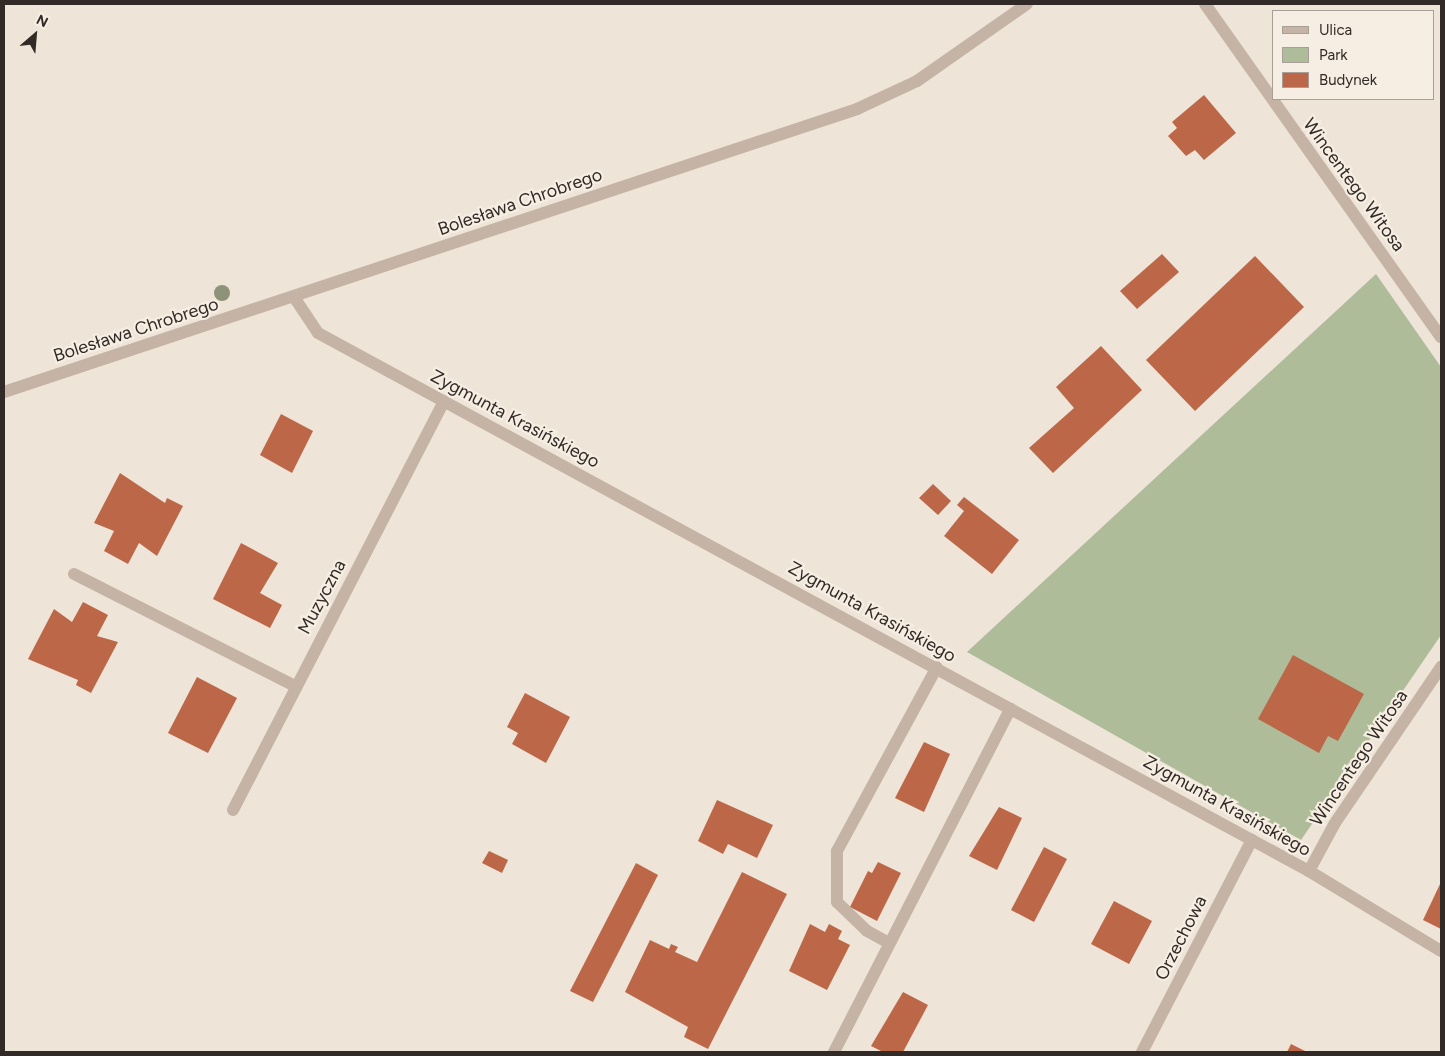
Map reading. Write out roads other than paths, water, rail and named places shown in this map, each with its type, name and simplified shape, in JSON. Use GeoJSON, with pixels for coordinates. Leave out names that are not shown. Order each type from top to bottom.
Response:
{"type":"FeatureCollection","features":[{"type":"Feature","properties":{"kind":"street","name":"Bolesława Chrobrego"},"geometry":{"type":"LineString","coordinates":[[4,392],[857,109],[917,81],[1027,4]]}},
{"type":"Feature","properties":{"kind":"street","name":"Wincentego Witosa"},"geometry":{"type":"LineString","coordinates":[[1204,4],[1272,100]]}},
{"type":"Feature","properties":{"kind":"street","name":"Wincentego Witosa"},"geometry":{"type":"LineString","coordinates":[[1272,100],[1441,337]]}},
{"type":"Feature","properties":{"kind":"street","name":"Zygmunta Krasińskiego"},"geometry":{"type":"LineString","coordinates":[[294,297],[318,333],[1252,840],[1308,871],[1441,951]]}},
{"type":"Feature","properties":{"kind":"street","name":"Muzyczna"},"geometry":{"type":"LineString","coordinates":[[233,810],[294,686],[444,400]]}},
{"type":"Feature","properties":{"kind":"street"},"geometry":{"type":"LineString","coordinates":[[74,574],[294,686]]}},
{"type":"Feature","properties":{"kind":"street"},"geometry":{"type":"LineString","coordinates":[[889,943],[866,930],[836,902],[837,851],[936,667]]}},
{"type":"Feature","properties":{"kind":"street","name":"Wincentego Witosa"},"geometry":{"type":"LineString","coordinates":[[1308,871],[1335,823],[1441,667]]}},
{"type":"Feature","properties":{"kind":"street"},"geometry":{"type":"LineString","coordinates":[[834,1052],[1010,709]]}},
{"type":"Feature","properties":{"kind":"street","name":"Orzechowa"},"geometry":{"type":"LineString","coordinates":[[1142,1052],[1252,840]]}}]}
